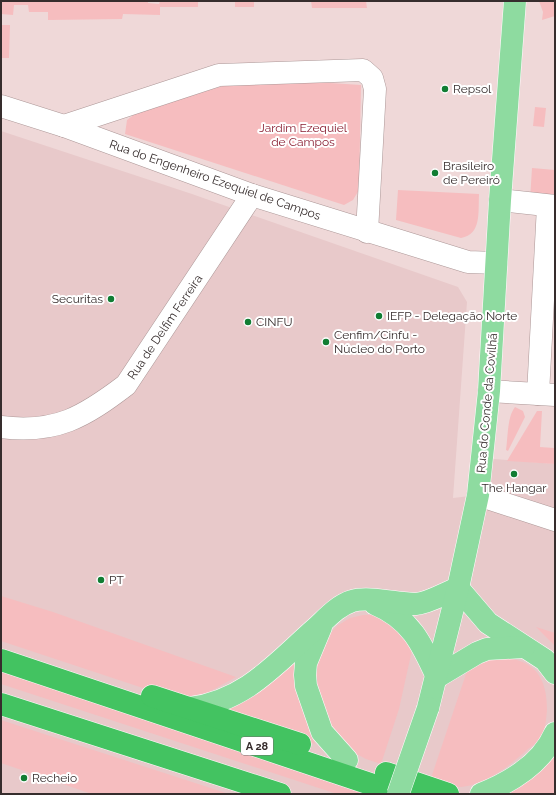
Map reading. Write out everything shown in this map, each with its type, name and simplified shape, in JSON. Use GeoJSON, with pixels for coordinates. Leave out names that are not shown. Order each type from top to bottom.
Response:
{"type":"FeatureCollection","features":[{"type":"Feature","properties":{"kind":"highway","name":"A 28"},"geometry":{"type":"LineString","coordinates":[[1,660],[399,794]]}},
{"type":"Feature","properties":{"kind":"highway"},"geometry":{"type":"LineString","coordinates":[[114,699],[144,693],[448,794]]}},
{"type":"Feature","properties":{"kind":"highway"},"geometry":{"type":"LineString","coordinates":[[1,704],[280,794]]}},
{"type":"Feature","properties":{"kind":"main road","name":"Rua do Conde da Covilhã"},"geometry":{"type":"LineString","coordinates":[[399,794],[428,708],[458,588],[478,496],[489,391],[500,200],[515,1]]}},
{"type":"Feature","properties":{"kind":"main road"},"geometry":{"type":"LineString","coordinates":[[190,708],[206,706],[226,700],[246,688],[272,667],[331,613],[353,601],[365,600],[418,604],[458,588],[488,623],[545,660],[555,673]]}},
{"type":"Feature","properties":{"kind":"main road"},"geometry":{"type":"LineString","coordinates":[[365,600],[388,610],[401,619],[414,632],[422,645],[436,677],[477,653],[487,649],[524,647]]}},
{"type":"Feature","properties":{"kind":"main road"},"geometry":{"type":"LineString","coordinates":[[324,621],[306,662],[306,686],[322,732],[347,760]]}},
{"type":"Feature","properties":{"kind":"main road"},"geometry":{"type":"LineString","coordinates":[[481,794],[494,789],[528,768],[540,756],[555,733]]}},
{"type":"Feature","properties":{"kind":"street"},"geometry":{"type":"LineString","coordinates":[[64,126],[219,74],[363,70],[372,78],[375,89],[367,232]]}},
{"type":"Feature","properties":{"kind":"street","name":"Rua do Engenheiro Ezequiel de Campos"},"geometry":{"type":"LineString","coordinates":[[1,106],[64,126],[252,195],[367,232],[468,262],[496,263]]}},
{"type":"Feature","properties":{"kind":"street","name":"Rua de Delfim Ferreira"},"geometry":{"type":"LineString","coordinates":[[1,427],[19,429],[60,425],[96,408],[126,386],[252,195]]}},
{"type":"Feature","properties":{"kind":"street"},"geometry":{"type":"LineString","coordinates":[[489,391],[547,394],[552,206],[500,200]]}},
{"type":"Feature","properties":{"kind":"street"},"geometry":{"type":"LineString","coordinates":[[478,496],[555,520]]}},
{"type":"Feature","properties":{"kind":"shaded area"},"geometry":{"type":"Polygon","coordinates":[[[1,131],[192,194],[458,287],[467,302],[453,498],[478,495],[482,458],[555,464],[555,794],[1,794],[1,131]]]}},
{"type":"Feature","properties":{"kind":"green space"},"geometry":{"type":"Polygon","coordinates":[[[1,1],[148,1],[148,3],[159,4],[160,1],[198,1],[198,7],[160,7],[160,15],[123,14],[122,19],[48,20],[48,12],[29,12],[28,5],[14,5],[13,15],[1,14],[1,1]]]}},
{"type":"Feature","properties":{"kind":"green space"},"geometry":{"type":"Polygon","coordinates":[[[235,1],[254,1],[254,7],[235,7],[235,1]]]}},
{"type":"Feature","properties":{"kind":"green space"},"geometry":{"type":"Polygon","coordinates":[[[311,1],[366,1],[367,8],[312,8],[311,1]]]}},
{"type":"Feature","properties":{"kind":"green space"},"geometry":{"type":"Polygon","coordinates":[[[539,1],[555,1],[555,16],[542,20],[543,12],[539,1]]]}},
{"type":"Feature","properties":{"kind":"green space"},"geometry":{"type":"Polygon","coordinates":[[[1,25],[10,25],[9,58],[1,58],[1,25]]]}},
{"type":"Feature","properties":{"kind":"green space","name":"Jardim Ezequiel de Campos"},"geometry":{"type":"Polygon","coordinates":[[[299,81],[361,85],[359,190],[353,200],[344,205],[125,134],[127,120],[136,113],[226,85],[299,81]]]}},
{"type":"Feature","properties":{"kind":"green space"},"geometry":{"type":"Polygon","coordinates":[[[535,107],[546,108],[544,127],[533,126],[535,107]]]}},
{"type":"Feature","properties":{"kind":"green space"},"geometry":{"type":"Polygon","coordinates":[[[532,168],[555,170],[555,202],[530,200],[532,168]]]}},
{"type":"Feature","properties":{"kind":"green space"},"geometry":{"type":"Polygon","coordinates":[[[398,190],[479,194],[478,221],[476,227],[468,236],[461,238],[396,220],[398,190]]]}},
{"type":"Feature","properties":{"kind":"green space"},"geometry":{"type":"Polygon","coordinates":[[[515,407],[523,411],[525,417],[508,451],[506,450],[509,422],[512,411],[515,407]]]}},
{"type":"Feature","properties":{"kind":"green space"},"geometry":{"type":"Polygon","coordinates":[[[537,411],[542,411],[540,447],[554,448],[555,464],[507,461],[537,411]]]}},
{"type":"Feature","properties":{"kind":"green space"},"geometry":{"type":"Polygon","coordinates":[[[1,596],[53,612],[236,677],[207,693],[180,698],[155,692],[1,641],[1,596]]]}},
{"type":"Feature","properties":{"kind":"green space"},"geometry":{"type":"Polygon","coordinates":[[[363,615],[378,615],[404,633],[412,650],[399,709],[381,764],[366,759],[347,749],[334,733],[323,710],[313,671],[325,639],[337,626],[350,618],[363,615]]]}},
{"type":"Feature","properties":{"kind":"green space"},"geometry":{"type":"Polygon","coordinates":[[[536,627],[555,633],[555,646],[536,627]]]}},
{"type":"Feature","properties":{"kind":"green space"},"geometry":{"type":"Polygon","coordinates":[[[298,655],[300,702],[315,744],[220,712],[240,704],[256,693],[298,655]]]}},
{"type":"Feature","properties":{"kind":"green space"},"geometry":{"type":"Polygon","coordinates":[[[498,657],[510,658],[529,665],[541,678],[544,687],[547,710],[542,736],[512,763],[483,781],[461,787],[450,787],[430,781],[467,671],[481,662],[498,657]]]}},
{"type":"Feature","properties":{"kind":"green space"},"geometry":{"type":"Polygon","coordinates":[[[1,672],[367,794],[337,794],[1,684],[1,672]]]}},
{"type":"Feature","properties":{"kind":"green space"},"geometry":{"type":"Polygon","coordinates":[[[1,720],[229,794],[92,794],[1,763],[1,720]]]}},
{"type":"Feature","properties":{"kind":"green space"},"geometry":{"type":"Polygon","coordinates":[[[555,756],[555,794],[502,794],[550,760],[555,756]]]}},
{"type":"Feature","properties":{"kind":"place","name":"Repsol"},"geometry":{"type":"Point","coordinates":[445,89]}},
{"type":"Feature","properties":{"kind":"place","name":"Brasileiro de Pereiró"},"geometry":{"type":"Point","coordinates":[435,173]}},
{"type":"Feature","properties":{"kind":"place","name":"Securitas"},"geometry":{"type":"Point","coordinates":[111,299]}},
{"type":"Feature","properties":{"kind":"place","name":"IEFP - Delegação Norte"},"geometry":{"type":"Point","coordinates":[379,316]}},
{"type":"Feature","properties":{"kind":"place","name":"CINFU"},"geometry":{"type":"Point","coordinates":[248,322]}},
{"type":"Feature","properties":{"kind":"place","name":"Cenfim/Cinfu - Núcleo do Porto"},"geometry":{"type":"Point","coordinates":[326,342]}},
{"type":"Feature","properties":{"kind":"place","name":"The Hangar"},"geometry":{"type":"Point","coordinates":[514,474]}},
{"type":"Feature","properties":{"kind":"place","name":"PT"},"geometry":{"type":"Point","coordinates":[101,580]}},
{"type":"Feature","properties":{"kind":"place","name":"Recheio"},"geometry":{"type":"Point","coordinates":[24,778]}}]}
